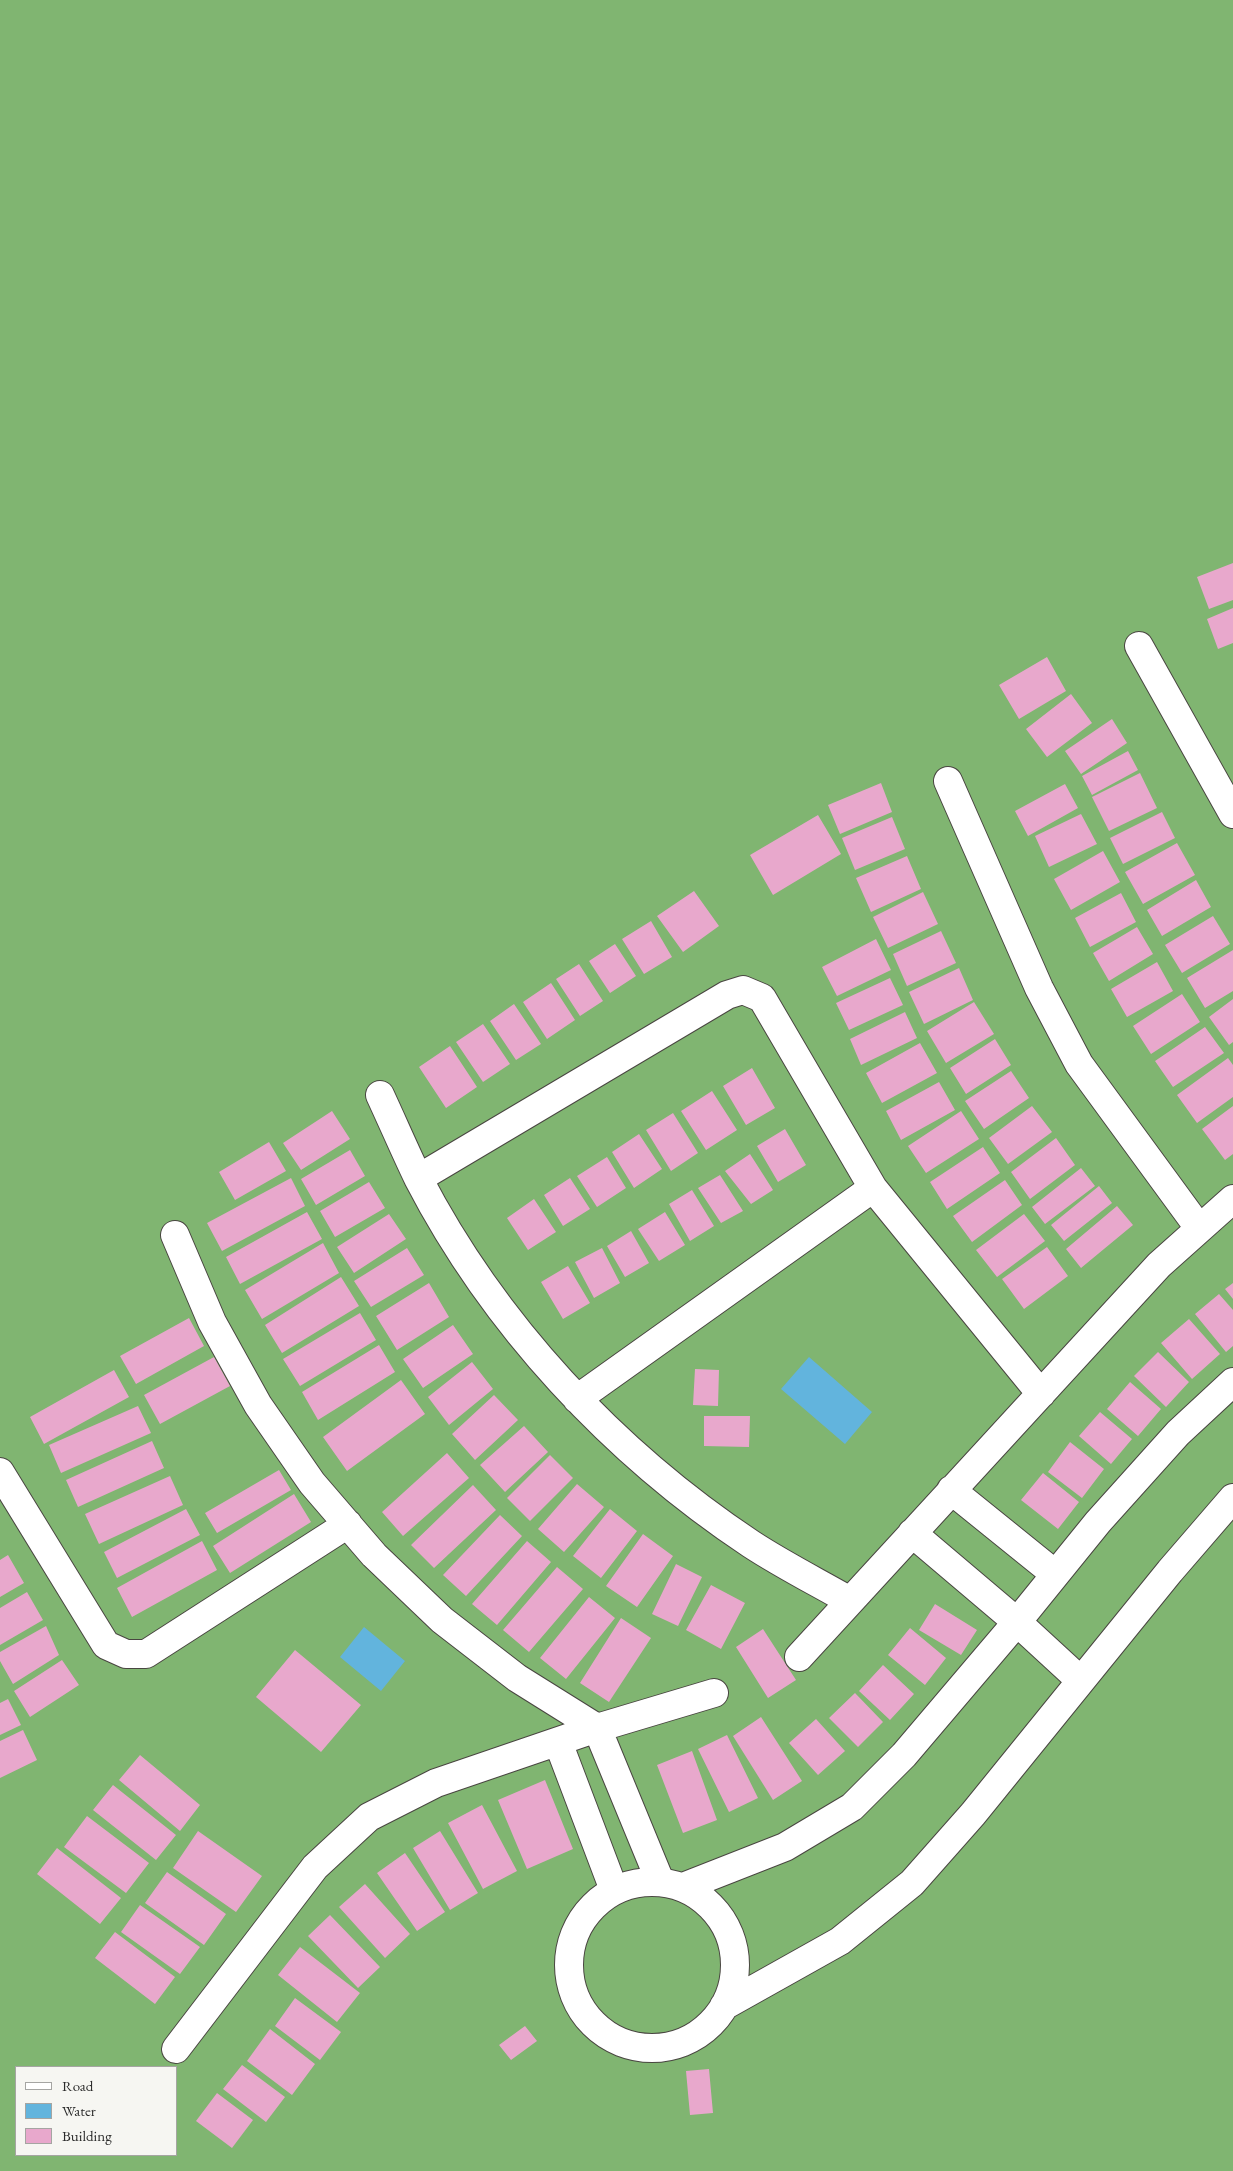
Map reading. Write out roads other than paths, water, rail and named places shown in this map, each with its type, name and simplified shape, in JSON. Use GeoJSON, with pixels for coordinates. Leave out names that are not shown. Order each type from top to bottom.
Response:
{"type":"FeatureCollection","features":[{"type":"Feature","properties":{"kind":"street"},"geometry":{"type":"LineString","coordinates":[[1139,646],[1233,814]]}},
{"type":"Feature","properties":{"kind":"street"},"geometry":{"type":"LineString","coordinates":[[948,781],[1040,988],[1070,1048],[1199,1228]]}},
{"type":"Feature","properties":{"kind":"street"},"geometry":{"type":"LineString","coordinates":[[419,1178],[727,995],[743,990],[762,998],[873,1188],[1041,1394]]}},
{"type":"Feature","properties":{"kind":"street"},"geometry":{"type":"LineString","coordinates":[[380,1095],[419,1178],[465,1257],[517,1331],[577,1399],[660,1477],[752,1544],[850,1600]]}},
{"type":"Feature","properties":{"kind":"street"},"geometry":{"type":"LineString","coordinates":[[577,1399],[873,1188]]}},
{"type":"Feature","properties":{"kind":"street"},"geometry":{"type":"LineString","coordinates":[[799,1657],[1158,1266],[1233,1198]]}},
{"type":"Feature","properties":{"kind":"street"},"geometry":{"type":"LineString","coordinates":[[175,1235],[212,1322],[258,1405],[312,1483],[374,1555],[442,1620],[517,1678],[597,1728],[672,1884],[703,1899],[719,1916],[730,1937],[735,1960],[733,1984],[724,2006],[709,2025],[689,2038],[667,2046],[644,2048],[620,2042],[600,2030],[584,2013],[573,1992],[568,1968],[571,1945],[580,1923],[595,1904],[614,1890],[637,1882],[672,1884],[785,1847],[852,1806],[904,1755],[1017,1622],[1098,1522],[1178,1434],[1233,1382]]}},
{"type":"Feature","properties":{"kind":"street"},"geometry":{"type":"LineString","coordinates":[[0,1472],[106,1645],[126,1654],[146,1654],[348,1524]]}},
{"type":"Feature","properties":{"kind":"street"},"geometry":{"type":"LineString","coordinates":[[951,1490],[1055,1574]]}},
{"type":"Feature","properties":{"kind":"street"},"geometry":{"type":"LineString","coordinates":[[724,2006],[840,1941],[912,1883],[973,1814],[1170,1570],[1233,1498]]}},
{"type":"Feature","properties":{"kind":"street"},"geometry":{"type":"LineString","coordinates":[[912,1534],[1017,1622],[1080,1680]]}},
{"type":"Feature","properties":{"kind":"street"},"geometry":{"type":"LineString","coordinates":[[176,2049],[315,1867],[369,1817],[436,1783],[597,1728],[714,1693]]}},
{"type":"Feature","properties":{"kind":"street"},"geometry":{"type":"LineString","coordinates":[[558,1742],[614,1890]]}},
{"type":"Feature","properties":{"kind":"water"},"geometry":{"type":"Polygon","coordinates":[[[809,1357],[872,1412],[845,1444],[781,1389],[809,1357]]]}},
{"type":"Feature","properties":{"kind":"water"},"geometry":{"type":"Polygon","coordinates":[[[364,1627],[405,1661],[381,1691],[340,1657],[364,1627]]]}}]}
